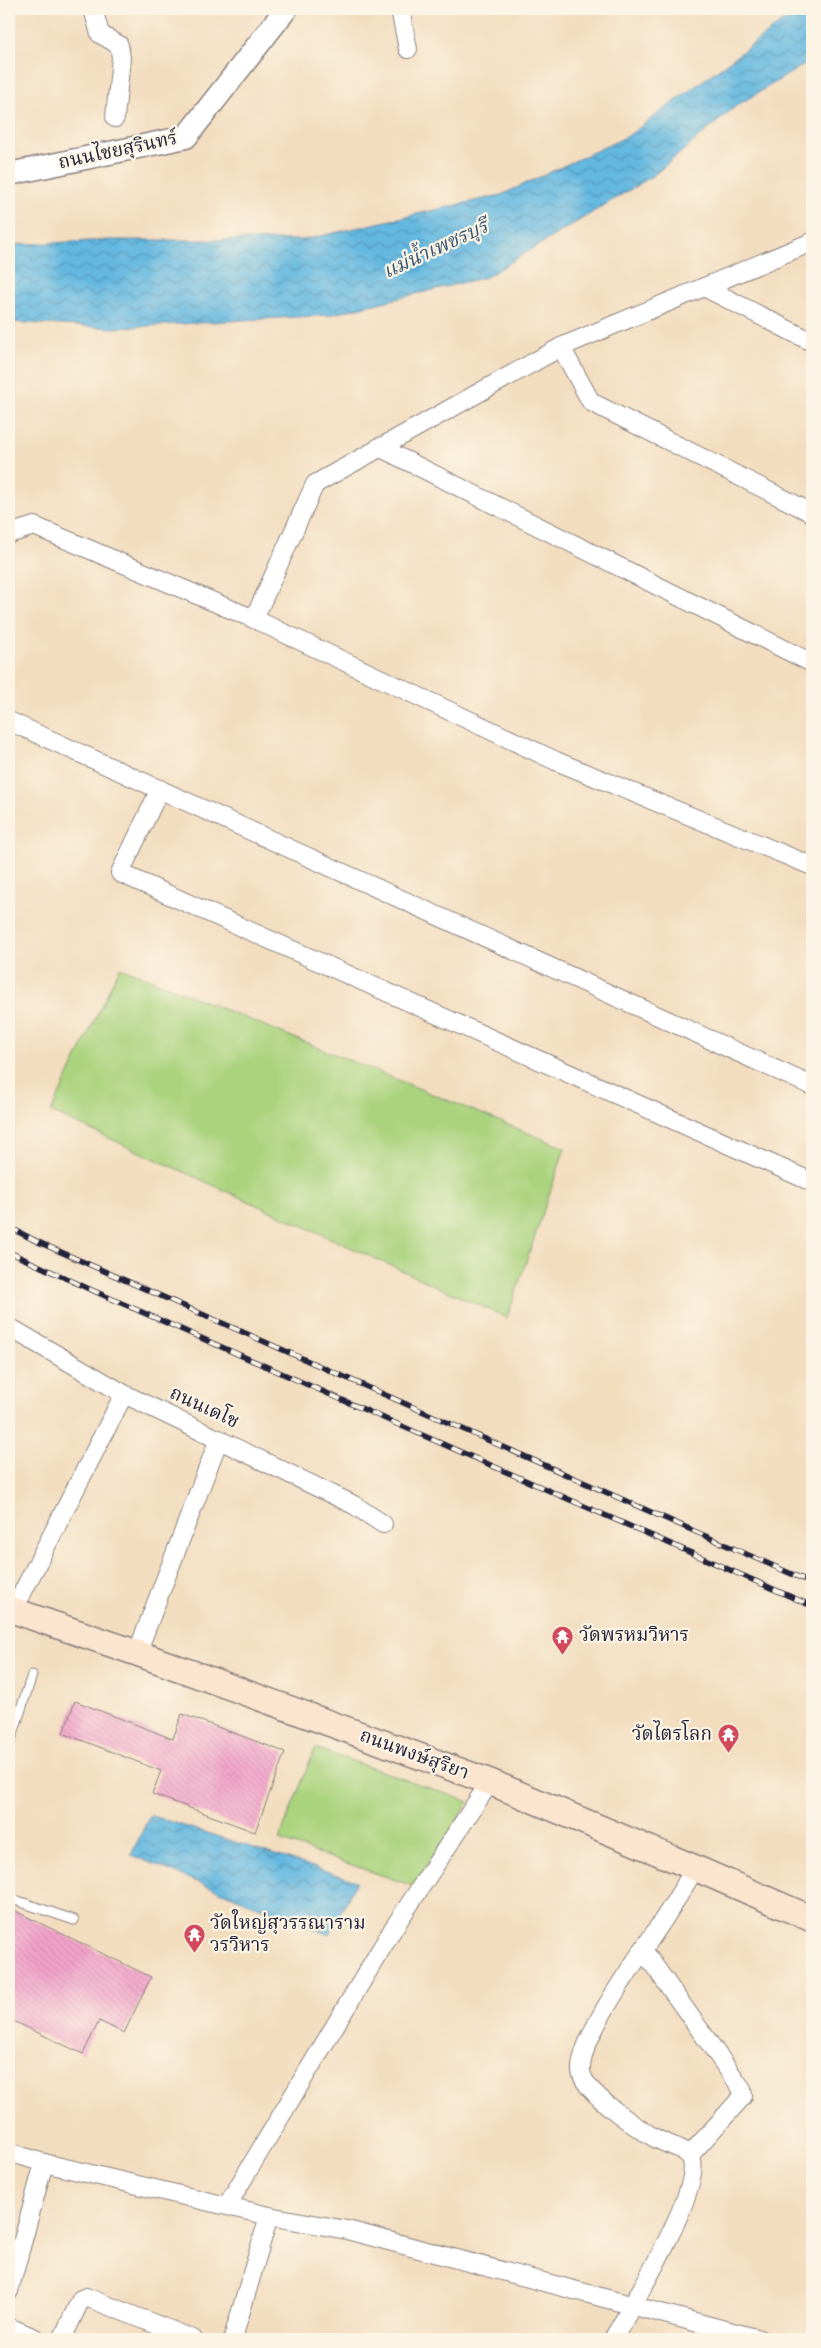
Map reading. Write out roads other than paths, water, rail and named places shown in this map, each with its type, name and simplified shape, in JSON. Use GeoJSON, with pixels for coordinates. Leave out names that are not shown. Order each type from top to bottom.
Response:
{"type":"FeatureCollection","features":[{"type":"Feature","properties":{"kind":"main road","name":"ถนนพงษ์สุริยา"},"geometry":{"type":"LineString","coordinates":[[11,1610],[137,1653],[490,1782],[812,1919]]}},
{"type":"Feature","properties":{"kind":"street"},"geometry":{"type":"LineString","coordinates":[[92,9],[100,34],[119,45],[121,58],[115,118]]}},
{"type":"Feature","properties":{"kind":"street","name":"ถนนไชยสุรินทร์"},"geometry":{"type":"LineString","coordinates":[[9,174],[186,137],[286,9]]}},
{"type":"Feature","properties":{"kind":"street"},"geometry":{"type":"LineString","coordinates":[[400,9],[408,49]]}},
{"type":"Feature","properties":{"kind":"street"},"geometry":{"type":"LineString","coordinates":[[254,619],[314,484],[560,347],[812,242]]}},
{"type":"Feature","properties":{"kind":"street"},"geometry":{"type":"LineString","coordinates":[[704,287],[812,342]]}},
{"type":"Feature","properties":{"kind":"street"},"geometry":{"type":"LineString","coordinates":[[560,347],[591,402],[812,513]]}},
{"type":"Feature","properties":{"kind":"street"},"geometry":{"type":"LineString","coordinates":[[379,447],[812,663]]}},
{"type":"Feature","properties":{"kind":"street"},"geometry":{"type":"LineString","coordinates":[[9,534],[34,526],[254,619],[556,761],[812,866]]}},
{"type":"Feature","properties":{"kind":"street"},"geometry":{"type":"LineString","coordinates":[[9,720],[812,1086]]}},
{"type":"Feature","properties":{"kind":"street"},"geometry":{"type":"LineString","coordinates":[[160,789],[120,872],[812,1182]]}},
{"type":"Feature","properties":{"kind":"street","name":"ถนนเดโช"},"geometry":{"type":"LineString","coordinates":[[9,1327],[124,1394],[219,1438],[354,1505],[383,1524]]}},
{"type":"Feature","properties":{"kind":"street"},"geometry":{"type":"LineString","coordinates":[[11,1610],[124,1394]]}},
{"type":"Feature","properties":{"kind":"street"},"geometry":{"type":"LineString","coordinates":[[137,1653],[219,1438]]}},
{"type":"Feature","properties":{"kind":"street"},"geometry":{"type":"LineString","coordinates":[[228,2204],[393,1929],[490,1782]]}},
{"type":"Feature","properties":{"kind":"street"},"geometry":{"type":"LineString","coordinates":[[690,2155],[654,2137],[620,2114],[589,2088],[581,2072],[584,2057],[607,2006],[695,1868]]}},
{"type":"Feature","properties":{"kind":"street"},"geometry":{"type":"LineString","coordinates":[[643,1950],[742,2089],[743,2096],[690,2155]]}},
{"type":"Feature","properties":{"kind":"street"},"geometry":{"type":"LineString","coordinates":[[9,2152],[44,2163],[228,2204],[269,2216],[346,2230],[760,2339]]}},
{"type":"Feature","properties":{"kind":"street"},"geometry":{"type":"LineString","coordinates":[[612,2339],[632,2305],[680,2211],[693,2170],[690,2155]]}},
{"type":"Feature","properties":{"kind":"street"},"geometry":{"type":"LineString","coordinates":[[9,2291],[44,2163]]}},
{"type":"Feature","properties":{"kind":"street"},"geometry":{"type":"LineString","coordinates":[[234,2339],[269,2216]]}},
{"type":"Feature","properties":{"kind":"street"},"geometry":{"type":"LineString","coordinates":[[62,2339],[81,2299],[86,2297],[193,2339]]}},
{"type":"Feature","properties":{"kind":"street"},"geometry":{"type":"LineString","coordinates":[[9,2326],[37,2339]]}},
{"type":"Feature","properties":{"kind":"lane"},"geometry":{"type":"LineString","coordinates":[[9,1746],[32,1675]]}},
{"type":"Feature","properties":{"kind":"lane"},"geometry":{"type":"LineString","coordinates":[[9,1898],[74,1920]]}},
{"type":"Feature","properties":{"kind":"water","name":"แม่น้ำเพชรบุรี"},"geometry":{"type":"Polygon","coordinates":[[[800,9],[812,9],[812,60],[736,106],[654,175],[486,277],[329,315],[114,328],[9,322],[9,245],[110,240],[303,240],[501,195],[628,136],[800,9]]]}},
{"type":"Feature","properties":{"kind":"water"},"geometry":{"type":"Polygon","coordinates":[[[150,1815],[357,1881],[329,1935],[131,1855],[150,1815]]]}},
{"type":"Feature","properties":{"kind":"railway"},"geometry":{"type":"LineString","coordinates":[[9,1227],[36,1241],[812,1583]]}},
{"type":"Feature","properties":{"kind":"railway"},"geometry":{"type":"LineString","coordinates":[[9,1252],[812,1606]]}},
{"type":"Feature","properties":{"kind":"place","name":"วัดพรหมวิหาร"},"geometry":{"type":"Point","coordinates":[563,1655]}},
{"type":"Feature","properties":{"kind":"place","name":"วัดไตรโลก"},"geometry":{"type":"Point","coordinates":[728,1754]}},
{"type":"Feature","properties":{"kind":"place","name":"วัดใหญ่สุวรรณาราม วรวิหาร"},"geometry":{"type":"Point","coordinates":[194,1954]}}]}
